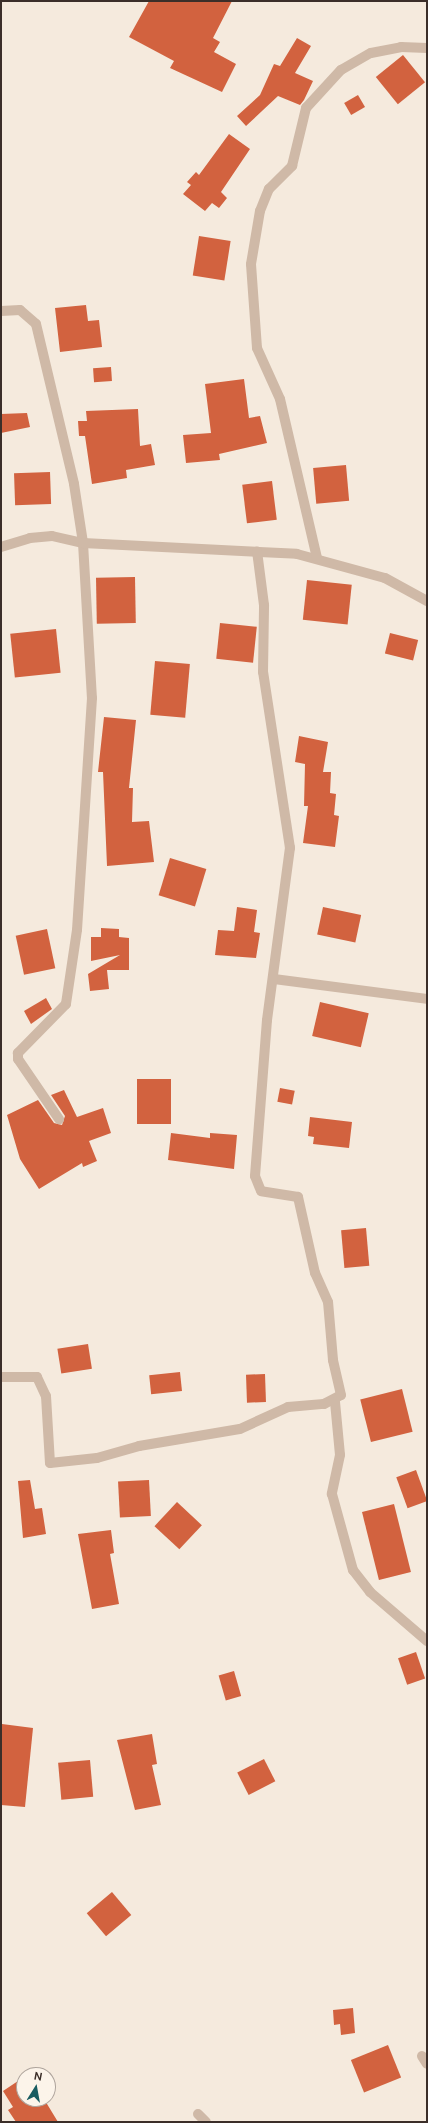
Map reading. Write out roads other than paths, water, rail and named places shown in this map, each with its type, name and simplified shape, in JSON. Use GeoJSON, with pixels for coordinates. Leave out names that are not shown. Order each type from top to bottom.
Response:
{"type":"FeatureCollection","features":[{"type":"Feature","properties":{"kind":"street"},"geometry":{"type":"LineString","coordinates":[[317,558],[282,406],[257,348],[251,264],[260,210],[269,189],[292,166],[306,108],[341,70],[376,52],[401,47],[427,48]]}},
{"type":"Feature","properties":{"kind":"street"},"geometry":{"type":"LineString","coordinates":[[1,311],[20,310],[36,324],[71,469],[83,543],[92,698],[77,930],[66,1004],[18,1053],[18,1059],[59,1119]]}},
{"type":"Feature","properties":{"kind":"street"},"geometry":{"type":"LineString","coordinates":[[1,547],[30,538],[52,536],[83,543],[257,551],[317,558],[385,578],[427,601]]}},
{"type":"Feature","properties":{"kind":"street"},"geometry":{"type":"LineString","coordinates":[[1,1377],[37,1377],[46,1396],[50,1463],[97,1458],[139,1446],[240,1428],[288,1408],[335,1402],[342,1395],[333,1360],[328,1302],[315,1273],[298,1197],[261,1191],[256,1185],[254,1153],[290,848],[263,672],[264,605],[257,551]]}},
{"type":"Feature","properties":{"kind":"street"},"geometry":{"type":"LineString","coordinates":[[274,979],[427,999]]}},
{"type":"Feature","properties":{"kind":"street"},"geometry":{"type":"LineString","coordinates":[[335,1402],[340,1455],[332,1494],[353,1570],[370,1592],[427,1641]]}},
{"type":"Feature","properties":{"kind":"street"},"geometry":{"type":"LineString","coordinates":[[198,2114],[206,2122]]}}]}
